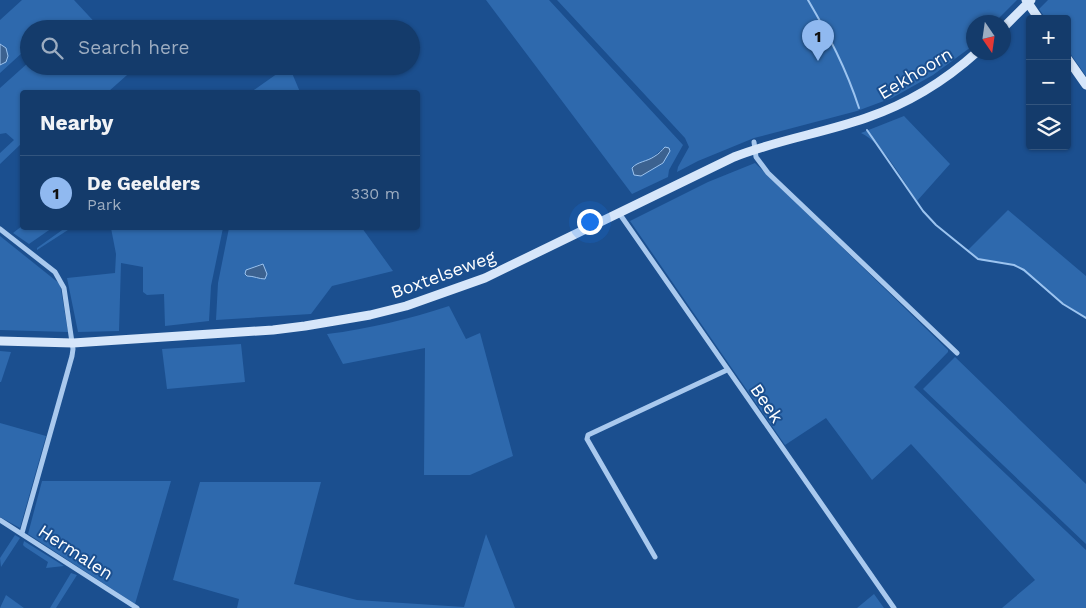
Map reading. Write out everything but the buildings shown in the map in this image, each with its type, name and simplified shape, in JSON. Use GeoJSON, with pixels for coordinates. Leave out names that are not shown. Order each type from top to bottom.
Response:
{"type":"FeatureCollection","features":[{"type":"Feature","properties":{"kind":"main road"},"geometry":{"type":"LineString","coordinates":[[1011,19],[1028,1],[1037,15]]}},
{"type":"Feature","properties":{"kind":"main road","name":"Eekhoorn"},"geometry":{"type":"LineString","coordinates":[[867,118],[917,96],[969,60]]}},
{"type":"Feature","properties":{"kind":"main road"},"geometry":{"type":"LineString","coordinates":[[1068,60],[1086,85]]}},
{"type":"Feature","properties":{"kind":"main road","name":"Boxtelseweg"},"geometry":{"type":"LineString","coordinates":[[0,341],[72,343],[273,330],[370,315],[406,306],[484,278],[754,146],[867,118]]}},
{"type":"Feature","properties":{"kind":"street"},"geometry":{"type":"LineString","coordinates":[[754,146],[756,157],[768,173],[957,353]]}},
{"type":"Feature","properties":{"kind":"street","name":"Beek"},"geometry":{"type":"LineString","coordinates":[[619,213],[894,608]]}},
{"type":"Feature","properties":{"kind":"street"},"geometry":{"type":"LineString","coordinates":[[0,229],[55,272],[61,280],[64,288],[72,343],[72,356],[22,533]]}},
{"type":"Feature","properties":{"kind":"street"},"geometry":{"type":"LineString","coordinates":[[656,557],[588,439],[588,435],[728,370]]}},
{"type":"Feature","properties":{"kind":"street","name":"Hermalen"},"geometry":{"type":"LineString","coordinates":[[0,520],[137,608]]}},
{"type":"Feature","properties":{"kind":"shaded area"},"geometry":{"type":"Polygon","coordinates":[[[22,0],[74,0],[93,20],[20,20],[20,55],[0,73],[0,65],[3,64],[3,45],[0,44],[0,20],[22,0]]]}},
{"type":"Feature","properties":{"kind":"shaded area"},"geometry":{"type":"Polygon","coordinates":[[[486,0],[549,0],[683,145],[669,170],[668,177],[632,194],[486,0]],[[665,147],[635,175],[641,176],[663,163],[665,147]]]}},
{"type":"Feature","properties":{"kind":"shaded area"},"geometry":{"type":"Polygon","coordinates":[[[557,0],[1017,0],[1002,15],[966,15],[966,51],[933,75],[892,98],[857,111],[754,138],[698,161],[677,172],[689,147],[685,138],[557,0]]]}},
{"type":"Feature","properties":{"kind":"shaded area"},"geometry":{"type":"Polygon","coordinates":[[[1048,0],[1086,0],[1086,76],[1071,55],[1071,15],[1043,15],[1039,9],[1048,0]]]}},
{"type":"Feature","properties":{"kind":"shaded area"},"geometry":{"type":"Polygon","coordinates":[[[0,44],[6,48],[8,56],[6,62],[0,65],[0,44]]]}},
{"type":"Feature","properties":{"kind":"shaded area"},"geometry":{"type":"Polygon","coordinates":[[[20,70],[20,75],[127,75],[110,90],[20,90],[20,145],[0,164],[0,153],[14,140],[6,133],[0,134],[0,88],[20,70]]]}},
{"type":"Feature","properties":{"kind":"shaded area"},"geometry":{"type":"Polygon","coordinates":[[[275,75],[293,75],[299,90],[254,90],[275,75]]]}},
{"type":"Feature","properties":{"kind":"shaded area"},"geometry":{"type":"Polygon","coordinates":[[[904,116],[950,164],[917,201],[885,154],[869,138],[861,133],[904,116]]]}},
{"type":"Feature","properties":{"kind":"shaded area"},"geometry":{"type":"Polygon","coordinates":[[[665,147],[669,148],[670,151],[663,163],[641,176],[634,175],[632,168],[634,166],[652,158],[665,147]]]}},
{"type":"Feature","properties":{"kind":"shaded area"},"geometry":{"type":"Polygon","coordinates":[[[755,163],[948,350],[914,387],[1086,550],[1086,608],[1002,608],[1035,580],[911,444],[872,480],[826,418],[785,445],[630,221],[708,182],[755,163]]]}},
{"type":"Feature","properties":{"kind":"shaded area"},"geometry":{"type":"Polygon","coordinates":[[[1008,210],[1086,276],[1086,318],[1063,304],[1018,267],[1002,262],[982,261],[967,251],[1008,210]]]}},
{"type":"Feature","properties":{"kind":"shaded area"},"geometry":{"type":"Polygon","coordinates":[[[20,228],[20,230],[49,230],[29,244],[13,233],[20,228]]]}},
{"type":"Feature","properties":{"kind":"shaded area"},"geometry":{"type":"Polygon","coordinates":[[[62,230],[68,230],[37,250],[37,248],[62,230]]]}},
{"type":"Feature","properties":{"kind":"shaded area"},"geometry":{"type":"Polygon","coordinates":[[[111,230],[223,230],[211,286],[209,321],[165,326],[164,294],[147,295],[143,292],[143,267],[121,263],[119,331],[78,332],[67,278],[115,273],[116,254],[111,230]]]}},
{"type":"Feature","properties":{"kind":"shaded area"},"geometry":{"type":"Polygon","coordinates":[[[229,230],[363,230],[393,271],[332,286],[311,314],[216,320],[218,283],[229,230]],[[261,264],[246,270],[261,279],[261,264]]]}},
{"type":"Feature","properties":{"kind":"shaded area"},"geometry":{"type":"Polygon","coordinates":[[[0,236],[60,284],[68,332],[0,330],[0,236]]]}},
{"type":"Feature","properties":{"kind":"shaded area"},"geometry":{"type":"Polygon","coordinates":[[[263,264],[267,274],[265,279],[245,274],[246,270],[263,264]]]}},
{"type":"Feature","properties":{"kind":"shaded area"},"geometry":{"type":"Polygon","coordinates":[[[449,306],[466,339],[480,333],[513,456],[470,475],[424,475],[425,348],[343,364],[327,334],[389,323],[449,306]]]}},
{"type":"Feature","properties":{"kind":"shaded area"},"geometry":{"type":"Polygon","coordinates":[[[241,344],[245,382],[167,389],[162,349],[241,344]]]}},
{"type":"Feature","properties":{"kind":"shaded area"},"geometry":{"type":"Polygon","coordinates":[[[0,351],[11,352],[1,382],[0,382],[0,351]]]}},
{"type":"Feature","properties":{"kind":"shaded area"},"geometry":{"type":"Polygon","coordinates":[[[955,357],[1086,484],[1086,544],[923,389],[955,357]]]}},
{"type":"Feature","properties":{"kind":"shaded area"},"geometry":{"type":"Polygon","coordinates":[[[0,423],[46,436],[20,528],[0,517],[0,423]]]}},
{"type":"Feature","properties":{"kind":"shaded area"},"geometry":{"type":"Polygon","coordinates":[[[42,481],[171,481],[135,604],[28,534],[42,481]]]}},
{"type":"Feature","properties":{"kind":"shaded area"},"geometry":{"type":"Polygon","coordinates":[[[200,482],[321,482],[294,584],[357,600],[464,607],[486,534],[515,608],[237,608],[239,599],[173,580],[200,482]]]}},
{"type":"Feature","properties":{"kind":"shaded area"},"geometry":{"type":"Polygon","coordinates":[[[15,535],[20,538],[1,567],[0,558],[15,535]]]}},
{"type":"Feature","properties":{"kind":"shaded area"},"geometry":{"type":"Polygon","coordinates":[[[24,541],[64,566],[46,568],[48,562],[25,547],[23,545],[24,541]]]}},
{"type":"Feature","properties":{"kind":"shaded area"},"geometry":{"type":"Polygon","coordinates":[[[71,573],[77,575],[56,608],[50,608],[71,573]]]}},
{"type":"Feature","properties":{"kind":"shaded area"},"geometry":{"type":"Polygon","coordinates":[[[874,594],[884,608],[857,608],[874,594]]]}},
{"type":"Feature","properties":{"kind":"shaded area"},"geometry":{"type":"Polygon","coordinates":[[[6,595],[24,608],[0,608],[6,595]]]}},
{"type":"Feature","properties":{"kind":"waterway"},"geometry":{"type":"LineString","coordinates":[[808,0],[836,52],[859,108]]}},
{"type":"Feature","properties":{"kind":"waterway"},"geometry":{"type":"LineString","coordinates":[[867,130],[923,211],[936,225],[978,259],[1014,265],[1024,270],[1063,304],[1086,318]]}},
{"type":"Feature","properties":{"kind":"place","name":"De Geelders"},"geometry":{"type":"Point","coordinates":[818,61]}}]}
